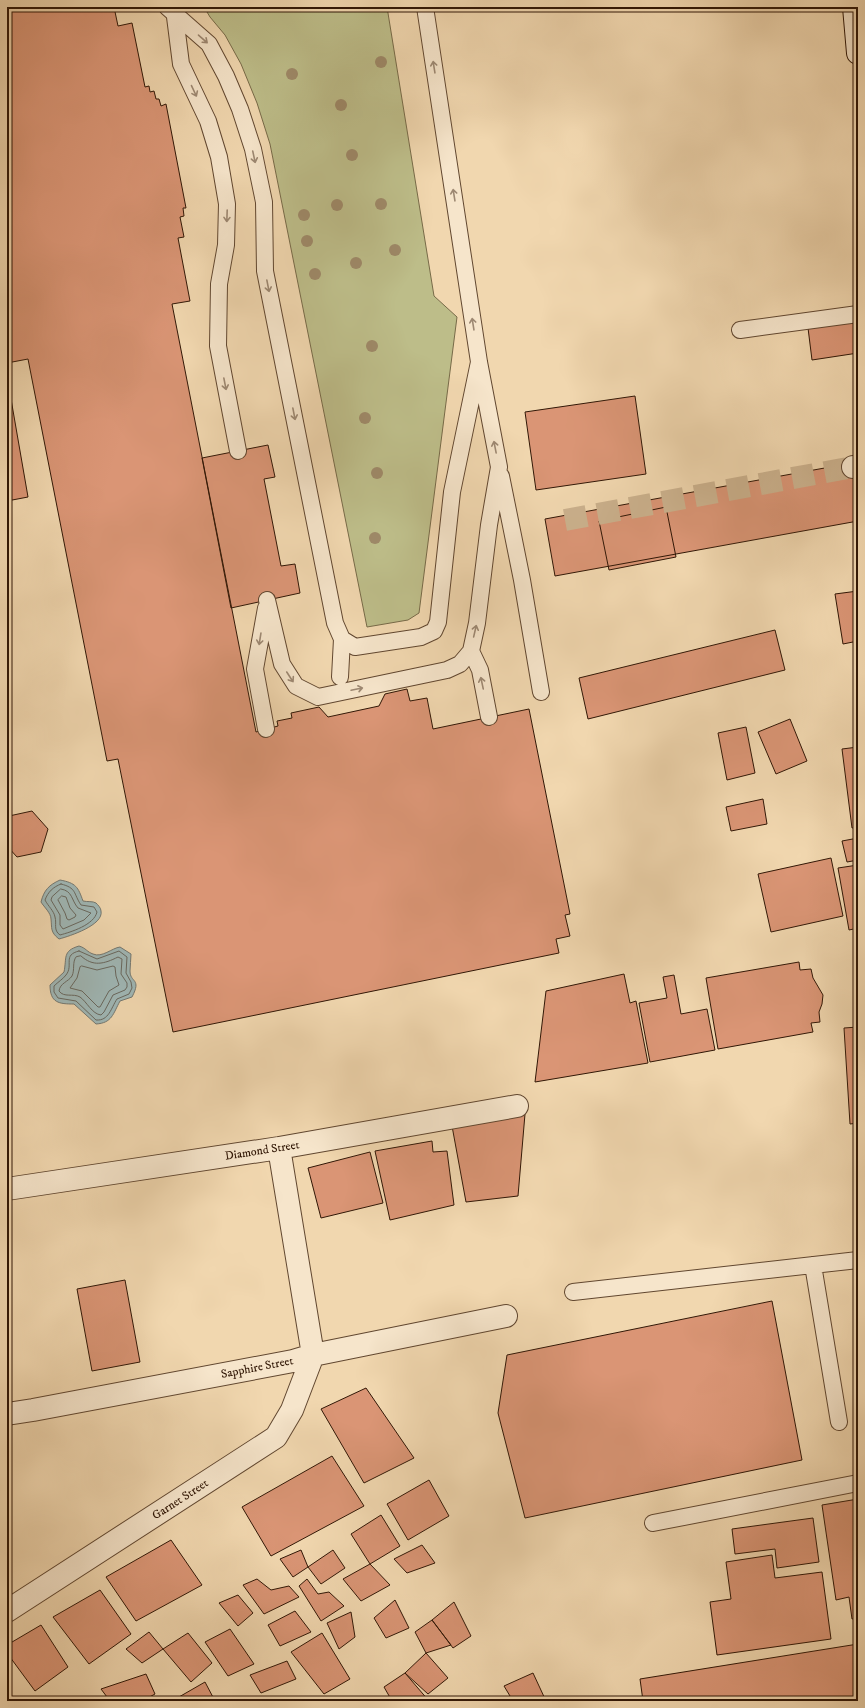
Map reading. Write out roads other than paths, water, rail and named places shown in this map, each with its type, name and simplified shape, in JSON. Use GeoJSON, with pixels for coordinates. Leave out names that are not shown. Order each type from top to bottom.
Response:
{"type":"FeatureCollection","features":[{"type":"Feature","properties":{"kind":"street"},"geometry":{"type":"LineString","coordinates":[[854,7],[858,53]]}},
{"type":"Feature","properties":{"kind":"street","name":"Diamond Street"},"geometry":{"type":"LineString","coordinates":[[7,1189],[279,1148],[517,1106]]}},
{"type":"Feature","properties":{"kind":"street"},"geometry":{"type":"LineString","coordinates":[[279,1148],[314,1354]]}},
{"type":"Feature","properties":{"kind":"street","name":"Sapphire Street"},"geometry":{"type":"LineString","coordinates":[[7,1414],[293,1361],[314,1354],[506,1316]]}},
{"type":"Feature","properties":{"kind":"street","name":"Garnet Street"},"geometry":{"type":"LineString","coordinates":[[7,1611],[276,1437],[292,1410],[314,1354]]}},
{"type":"Feature","properties":{"kind":"lane"},"geometry":{"type":"LineString","coordinates":[[425,7],[479,362],[522,580],[541,692]]}},
{"type":"Feature","properties":{"kind":"lane"},"geometry":{"type":"LineString","coordinates":[[171,9],[182,64],[208,121],[219,157],[227,204],[226,245],[219,284],[218,346],[238,451]]}},
{"type":"Feature","properties":{"kind":"lane"},"geometry":{"type":"LineString","coordinates":[[171,9],[209,44],[226,76],[240,109],[253,149],[264,202],[265,271],[335,623],[342,639],[340,677]]}},
{"type":"Feature","properties":{"kind":"lane"},"geometry":{"type":"LineString","coordinates":[[740,330],[858,314]]}},
{"type":"Feature","properties":{"kind":"lane"},"geometry":{"type":"LineString","coordinates":[[342,639],[355,647],[422,637],[434,631],[438,622],[452,492],[479,362]]}},
{"type":"Feature","properties":{"kind":"lane"},"geometry":{"type":"LineString","coordinates":[[266,729],[255,669],[267,600],[282,664],[296,686],[318,697],[447,670],[460,664],[471,651],[477,623],[489,525],[499,467]]}},
{"type":"Feature","properties":{"kind":"lane"},"geometry":{"type":"LineString","coordinates":[[471,651],[480,670],[489,717]]}},
{"type":"Feature","properties":{"kind":"lane"},"geometry":{"type":"LineString","coordinates":[[573,1292],[858,1260]]}},
{"type":"Feature","properties":{"kind":"lane"},"geometry":{"type":"LineString","coordinates":[[813,1265],[839,1422]]}},
{"type":"Feature","properties":{"kind":"lane"},"geometry":{"type":"LineString","coordinates":[[653,1523],[858,1483]]}},
{"type":"Feature","properties":{"kind":"water"},"geometry":{"type":"Polygon","coordinates":[[[60,880],[76,886],[83,901],[96,903],[100,908],[101,916],[92,925],[78,933],[59,939],[53,932],[51,917],[41,902],[48,888],[60,880]]]}},
{"type":"Feature","properties":{"kind":"water"},"geometry":{"type":"Polygon","coordinates":[[[79,946],[96,955],[103,954],[120,947],[131,954],[130,975],[136,984],[135,991],[132,997],[120,1001],[114,1014],[106,1022],[96,1024],[74,1004],[64,1004],[56,1001],[50,991],[50,985],[64,972],[66,956],[70,950],[79,946]]]}},
{"type":"Feature","properties":{"kind":"tunnel"},"geometry":{"type":"LineString","coordinates":[[565,520],[853,467]]}}]}
